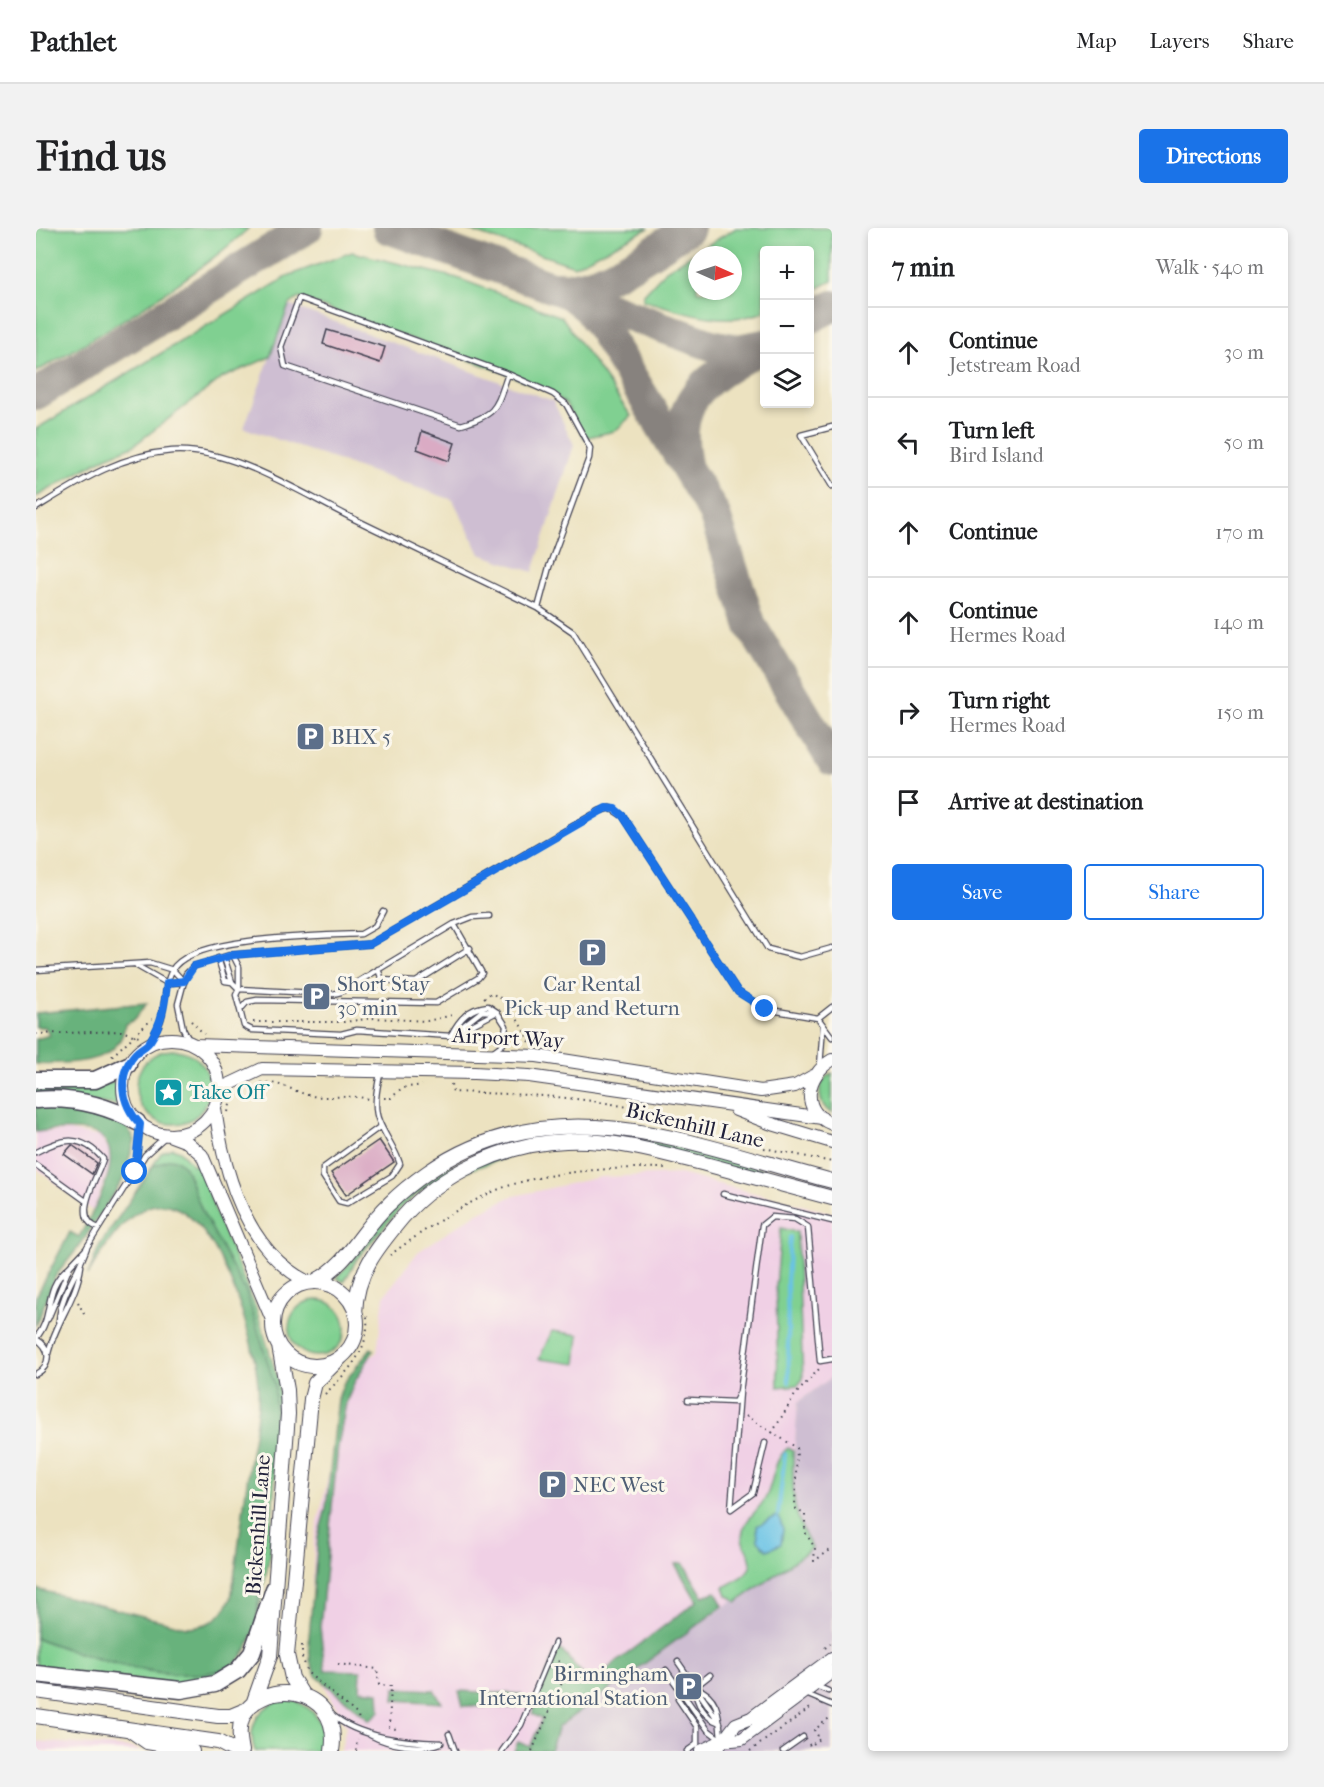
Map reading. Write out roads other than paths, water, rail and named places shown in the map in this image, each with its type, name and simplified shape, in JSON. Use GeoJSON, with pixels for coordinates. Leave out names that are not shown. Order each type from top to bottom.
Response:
{"type":"FeatureCollection","features":[{"type":"Feature","properties":{"kind":"highway"},"geometry":{"type":"LineString","coordinates":[[36,1080],[95,1080],[128,1065]]}},
{"type":"Feature","properties":{"kind":"highway"},"geometry":{"type":"LineString","coordinates":[[36,1100],[95,1105],[116,1110],[139,1123]]}},
{"type":"Feature","properties":{"kind":"highway"},"geometry":{"type":"LineString","coordinates":[[36,1674],[181,1690],[216,1684],[238,1670],[252,1653],[274,1589]]}},
{"type":"Feature","properties":{"kind":"main road","name":"Bickenhill Lane"},"geometry":{"type":"LineString","coordinates":[[311,1282],[333,1272],[388,1204],[428,1172],[493,1139],[533,1128],[584,1125],[638,1130],[832,1181]]}},
{"type":"Feature","properties":{"kind":"main road","name":"Bickenhill Lane"},"geometry":{"type":"LineString","coordinates":[[361,1310],[355,1292],[377,1249],[430,1189],[482,1161],[534,1146],[565,1141],[604,1142],[643,1148],[832,1198]]}},
{"type":"Feature","properties":{"kind":"main road"},"geometry":{"type":"LineString","coordinates":[[311,1282],[336,1287],[361,1310],[354,1336],[342,1356],[332,1362],[308,1365],[297,1362],[279,1346],[273,1322],[275,1311],[288,1292],[311,1282]]}},
{"type":"Feature","properties":{"kind":"main road","name":"Bickenhill Lane"},"geometry":{"type":"LineString","coordinates":[[242,1751],[239,1735],[242,1717],[250,1707],[270,1656],[288,1414],[287,1390],[279,1346]]}},
{"type":"Feature","properties":{"kind":"main road","name":"Bickenhill Lane"},"geometry":{"type":"LineString","coordinates":[[302,1694],[292,1678],[287,1655],[311,1399],[315,1383],[342,1356]]}},
{"type":"Feature","properties":{"kind":"main road"},"geometry":{"type":"LineString","coordinates":[[36,1691],[218,1716],[231,1716],[274,1695],[302,1694],[324,1708],[333,1731],[332,1751]]}},
{"type":"Feature","properties":{"kind":"main road"},"geometry":{"type":"LineString","coordinates":[[36,1716],[218,1742],[235,1751]]}},
{"type":"Feature","properties":{"kind":"street"},"geometry":{"type":"LineString","coordinates":[[168,1136],[190,1132],[205,1122],[215,1108],[219,1095],[218,1071],[209,1056],[193,1043],[170,1038],[149,1043],[137,1052],[128,1065],[122,1084],[123,1097],[127,1107],[139,1123],[154,1132],[187,1142],[202,1155],[273,1322]]}},
{"type":"Feature","properties":{"kind":"street","name":"Airport Way"},"geometry":{"type":"LineString","coordinates":[[193,1043],[537,1056],[761,1091],[795,1086],[832,1060]]}},
{"type":"Feature","properties":{"kind":"street","name":"Airport Way"},"geometry":{"type":"LineString","coordinates":[[219,1095],[228,1085],[262,1069],[529,1076],[716,1102],[827,1121]]}},
{"type":"Feature","properties":{"kind":"street"},"geometry":{"type":"LineString","coordinates":[[817,1071],[809,1093],[813,1107],[827,1121]]}},
{"type":"Feature","properties":{"kind":"street"},"geometry":{"type":"LineString","coordinates":[[716,1102],[769,1123],[832,1142]]}},
{"type":"Feature","properties":{"kind":"street"},"geometry":{"type":"LineString","coordinates":[[215,1108],[221,1148],[247,1218],[262,1244],[282,1267],[311,1282]]}},
{"type":"Feature","properties":{"kind":"street"},"geometry":{"type":"LineString","coordinates":[[820,1684],[832,1658]]}},
{"type":"Feature","properties":{"kind":"street"},"geometry":{"type":"LineString","coordinates":[[701,1751],[742,1739],[820,1684],[832,1672]]}},
{"type":"Feature","properties":{"kind":"street"},"geometry":{"type":"LineString","coordinates":[[719,1746],[736,1724],[751,1719],[788,1691],[820,1684]]}},
{"type":"Feature","properties":{"kind":"street"},"geometry":{"type":"LineString","coordinates":[[125,1728],[147,1743],[193,1751]]}},
{"type":"Feature","properties":{"kind":"lane"},"geometry":{"type":"LineString","coordinates":[[508,374],[497,404],[488,417],[461,424],[285,366],[281,347],[299,298],[508,374],[553,394],[566,404],[590,448],[589,458],[549,567],[538,608]]}},
{"type":"Feature","properties":{"kind":"lane"},"geometry":{"type":"LineString","coordinates":[[832,427],[801,435],[832,486]]}},
{"type":"Feature","properties":{"kind":"lane"},"geometry":{"type":"LineString","coordinates":[[36,508],[96,472],[121,461],[147,454],[175,451],[196,452],[252,468],[538,608],[573,632],[768,949],[800,957],[832,948]]}},
{"type":"Feature","properties":{"kind":"lane"},"geometry":{"type":"LineString","coordinates":[[193,1043],[183,1029],[178,1004],[184,981],[194,966],[233,955],[351,948],[370,944],[599,811],[610,808],[623,816],[738,992],[765,1009],[818,1018],[832,1037]]}},
{"type":"Feature","properties":{"kind":"lane"},"geometry":{"type":"LineString","coordinates":[[149,1043],[160,1022],[167,983],[173,970],[188,955],[201,949],[226,944],[361,934],[375,926],[383,910]]}},
{"type":"Feature","properties":{"kind":"lane"},"geometry":{"type":"LineString","coordinates":[[221,957],[232,982],[239,989],[341,992],[454,924],[472,917],[489,916]]}},
{"type":"Feature","properties":{"kind":"lane"},"geometry":{"type":"LineString","coordinates":[[240,1010],[247,1002],[257,1000],[436,1003],[478,978],[482,973],[470,948],[454,924]]}},
{"type":"Feature","properties":{"kind":"lane"},"geometry":{"type":"LineString","coordinates":[[378,969],[382,980],[416,982],[470,948]]}},
{"type":"Feature","properties":{"kind":"lane"},"geometry":{"type":"LineString","coordinates":[[233,955],[239,967],[239,989],[236,995],[242,1022],[248,1028],[341,1034],[357,1030],[451,1036],[496,1012]]}},
{"type":"Feature","properties":{"kind":"lane"},"geometry":{"type":"LineString","coordinates":[[36,970],[135,966],[150,963],[173,970],[184,981]]}},
{"type":"Feature","properties":{"kind":"lane"},"geometry":{"type":"LineString","coordinates":[[135,966],[167,983],[184,981]]}},
{"type":"Feature","properties":{"kind":"lane"},"geometry":{"type":"LineString","coordinates":[[341,992],[342,1003]]}},
{"type":"Feature","properties":{"kind":"lane"},"geometry":{"type":"LineString","coordinates":[[451,1036],[467,1013],[475,1007],[488,1006],[496,1012],[506,1026],[503,1044],[488,1055]]}},
{"type":"Feature","properties":{"kind":"lane"},"geometry":{"type":"LineString","coordinates":[[818,1018],[832,1007]]}},
{"type":"Feature","properties":{"kind":"lane"},"geometry":{"type":"LineString","coordinates":[[817,1071],[823,1025]]}},
{"type":"Feature","properties":{"kind":"lane"},"geometry":{"type":"LineString","coordinates":[[380,1071],[376,1099],[377,1119],[381,1126],[400,1164],[392,1176],[347,1203],[339,1201],[323,1176],[323,1168],[381,1126]]}},
{"type":"Feature","properties":{"kind":"lane"},"geometry":{"type":"LineString","coordinates":[[135,1172],[139,1123]]}},
{"type":"Feature","properties":{"kind":"lane"},"geometry":{"type":"LineString","coordinates":[[48,1354],[43,1344],[36,1339],[48,1319],[48,1302],[52,1290],[62,1272],[87,1247],[151,1147],[168,1136]]}},
{"type":"Feature","properties":{"kind":"lane"},"geometry":{"type":"LineString","coordinates":[[36,1152],[73,1139],[92,1145],[104,1159],[87,1200],[86,1219],[90,1225],[99,1228]]}},
{"type":"Feature","properties":{"kind":"lane"},"geometry":{"type":"LineString","coordinates":[[36,1165],[87,1200]]}},
{"type":"Feature","properties":{"kind":"lane"},"geometry":{"type":"LineString","coordinates":[[723,1194],[832,1221]]}},
{"type":"Feature","properties":{"kind":"lane"},"geometry":{"type":"LineString","coordinates":[[765,1443],[753,1493],[731,1509],[740,1392],[762,1225],[772,1217],[795,1219],[808,1227],[820,1361],[832,1359]]}},
{"type":"Feature","properties":{"kind":"lane"},"geometry":{"type":"LineString","coordinates":[[36,1374],[46,1366],[62,1301],[82,1264],[87,1247]]}},
{"type":"Feature","properties":{"kind":"lane"},"geometry":{"type":"LineString","coordinates":[[688,1400],[735,1402],[740,1392]]}},
{"type":"Feature","properties":{"kind":"lane"},"geometry":{"type":"LineString","coordinates":[[502,1751],[521,1725],[555,1643]]}},
{"type":"Feature","properties":{"kind":"lane"},"geometry":{"type":"LineString","coordinates":[[678,1662],[695,1687],[696,1696],[709,1719],[720,1723]]}},
{"type":"Feature","properties":{"kind":"lane"},"geometry":{"type":"LineString","coordinates":[[666,1670],[719,1746]]}},
{"type":"Feature","properties":{"kind":"lane"},"geometry":{"type":"LineString","coordinates":[[695,1687],[710,1675]]}},
{"type":"Feature","properties":{"kind":"lane"},"geometry":{"type":"LineString","coordinates":[[695,1687],[706,1691],[720,1711],[719,1746]]}},
{"type":"Feature","properties":{"kind":"lane"},"geometry":{"type":"LineString","coordinates":[[788,1691],[805,1694],[832,1705]]}},
{"type":"Feature","properties":{"kind":"lane"},"geometry":{"type":"LineString","coordinates":[[678,1699],[697,1727],[697,1744],[687,1751]]}},
{"type":"Feature","properties":{"kind":"lane"},"geometry":{"type":"LineString","coordinates":[[324,1708],[337,1719],[361,1731],[392,1746],[433,1748],[441,1743],[414,1742],[361,1731]]}},
{"type":"Feature","properties":{"kind":"lane"},"geometry":{"type":"LineString","coordinates":[[449,1734],[455,1751]]}},
{"type":"Feature","properties":{"kind":"lane"},"geometry":{"type":"LineString","coordinates":[[783,1751],[803,1737]]}},
{"type":"Feature","properties":{"kind":"water"},"geometry":{"type":"Polygon","coordinates":[[[778,1515],[783,1529],[781,1544],[767,1550],[758,1540],[757,1526],[778,1515]]]}},
{"type":"Feature","properties":{"kind":"waterway"},"geometry":{"type":"LineString","coordinates":[[789,1382],[787,1282],[790,1237]]}},
{"type":"Feature","properties":{"kind":"waterway"},"geometry":{"type":"LineString","coordinates":[[778,1515],[785,1454]]}},
{"type":"Feature","properties":{"kind":"place","name":"BHX 5"},"geometry":{"type":"Point","coordinates":[310,737]}},
{"type":"Feature","properties":{"kind":"place","name":"Car Rental Pick-up and Return"},"geometry":{"type":"Point","coordinates":[592,953]}},
{"type":"Feature","properties":{"kind":"place","name":"Short Stay 30 min"},"geometry":{"type":"Point","coordinates":[316,996]}},
{"type":"Feature","properties":{"kind":"place","name":"Take Off"},"geometry":{"type":"Point","coordinates":[168,1092]}},
{"type":"Feature","properties":{"kind":"place","name":"NEC West"},"geometry":{"type":"Point","coordinates":[552,1485]}},
{"type":"Feature","properties":{"kind":"place","name":"Birmingham International Station"},"geometry":{"type":"Point","coordinates":[689,1686]}}]}
